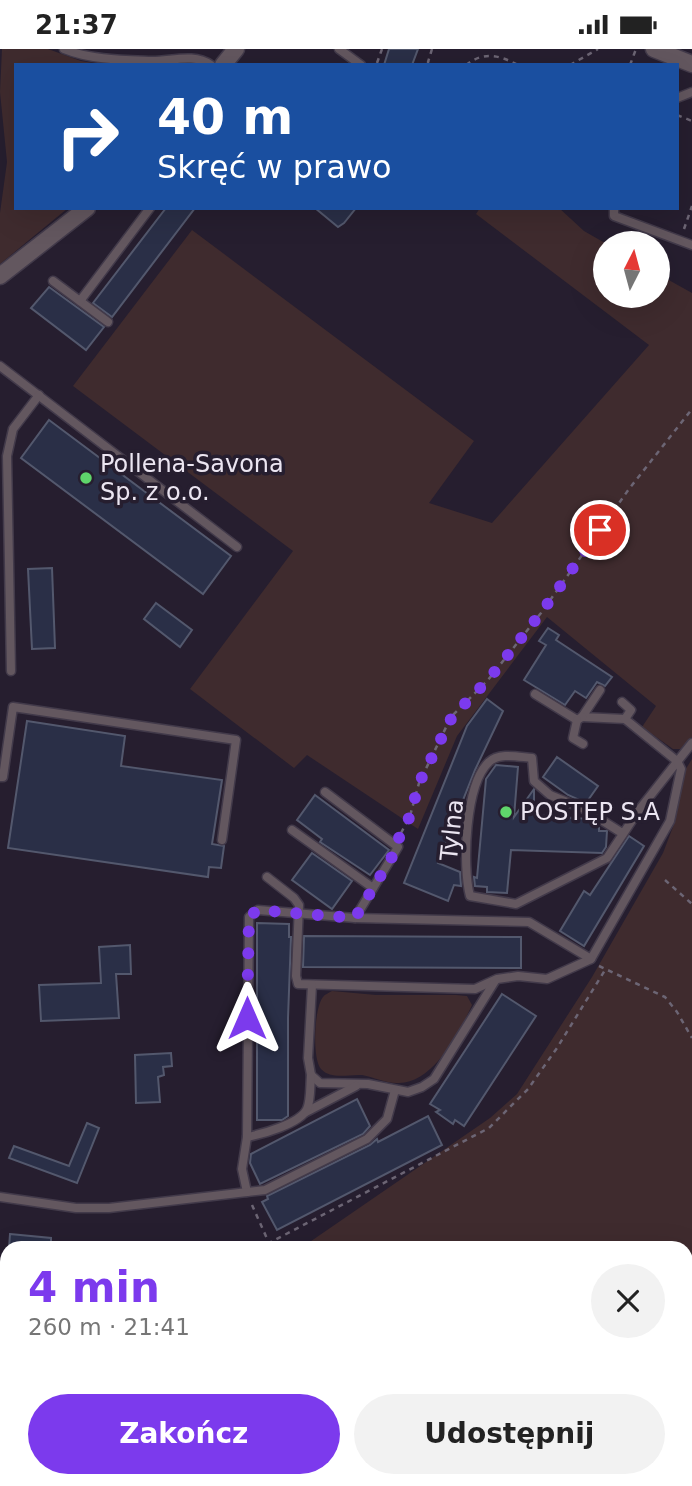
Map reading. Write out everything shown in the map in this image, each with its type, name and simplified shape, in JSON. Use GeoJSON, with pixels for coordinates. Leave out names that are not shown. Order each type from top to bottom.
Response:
{"type":"FeatureCollection","features":[{"type":"Feature","properties":{"kind":"street"},"geometry":{"type":"LineString","coordinates":[[225,63],[236,49]]}},
{"type":"Feature","properties":{"kind":"street"},"geometry":{"type":"LineString","coordinates":[[654,49],[692,64]]}},
{"type":"Feature","properties":{"kind":"street"},"geometry":{"type":"LineString","coordinates":[[0,276],[83,210]]}},
{"type":"Feature","properties":{"kind":"lane"},"geometry":{"type":"LineString","coordinates":[[64,49],[94,57],[155,61],[199,58],[208,63]]}},
{"type":"Feature","properties":{"kind":"lane"},"geometry":{"type":"LineString","coordinates":[[339,49],[358,63]]}},
{"type":"Feature","properties":{"kind":"lane"},"geometry":{"type":"LineString","coordinates":[[80,301],[148,210]]}},
{"type":"Feature","properties":{"kind":"lane"},"geometry":{"type":"LineString","coordinates":[[614,210],[614,216],[692,245]]}},
{"type":"Feature","properties":{"kind":"lane"},"geometry":{"type":"LineString","coordinates":[[53,281],[108,322]]}},
{"type":"Feature","properties":{"kind":"lane"},"geometry":{"type":"LineString","coordinates":[[0,366],[237,547]]}},
{"type":"Feature","properties":{"kind":"lane"},"geometry":{"type":"LineString","coordinates":[[11,671],[5,578],[7,456],[13,429],[39,395]]}},
{"type":"Feature","properties":{"kind":"lane"},"geometry":{"type":"LineString","coordinates":[[583,744],[573,737],[580,719],[600,690]]}},
{"type":"Feature","properties":{"kind":"lane"},"geometry":{"type":"LineString","coordinates":[[267,877],[299,905],[296,976],[298,984],[474,989],[496,979],[518,976],[547,979],[591,960],[670,821],[681,769],[677,761],[625,719],[580,719],[535,694]]}},
{"type":"Feature","properties":{"kind":"lane"},"geometry":{"type":"LineString","coordinates":[[622,702],[631,710],[625,719]]}},
{"type":"Feature","properties":{"kind":"lane"},"geometry":{"type":"LineString","coordinates":[[0,777],[3,777],[13,707],[236,740],[222,840]]}},
{"type":"Feature","properties":{"kind":"lane","name":"Tylna"},"geometry":{"type":"LineString","coordinates":[[622,833],[584,809],[550,795],[534,781],[532,758],[504,756],[490,760],[478,777],[468,823],[467,885],[470,896],[516,905],[607,858],[622,833],[692,743]]}},
{"type":"Feature","properties":{"kind":"lane"},"geometry":{"type":"LineString","coordinates":[[326,792],[398,847],[355,918]]}},
{"type":"Feature","properties":{"kind":"lane"},"geometry":{"type":"LineString","coordinates":[[292,830],[373,888]]}},
{"type":"Feature","properties":{"kind":"lane"},"geometry":{"type":"LineString","coordinates":[[247,1192],[242,1169],[247,1137],[249,916],[258,910],[355,918],[530,922],[591,960]]}},
{"type":"Feature","properties":{"kind":"lane"},"geometry":{"type":"LineString","coordinates":[[311,1075],[320,1083],[362,1084],[408,1092],[435,1079],[496,979]]}},
{"type":"Feature","properties":{"kind":"lane"},"geometry":{"type":"LineString","coordinates":[[306,1112],[311,1075],[308,1058],[312,985]]}},
{"type":"Feature","properties":{"kind":"lane"},"geometry":{"type":"LineString","coordinates":[[247,1137],[287,1124],[362,1084]]}},
{"type":"Feature","properties":{"kind":"lane"},"geometry":{"type":"LineString","coordinates":[[0,1197],[76,1208],[109,1208],[265,1190],[367,1139],[387,1119],[395,1090]]}},
{"type":"Feature","properties":{"kind":"path"},"geometry":{"type":"LineString","coordinates":[[426,63],[432,49]]}},
{"type":"Feature","properties":{"kind":"path"},"geometry":{"type":"LineString","coordinates":[[574,63],[598,49]]}},
{"type":"Feature","properties":{"kind":"path"},"geometry":{"type":"LineString","coordinates":[[469,63],[478,57],[495,55],[513,63]]}},
{"type":"Feature","properties":{"kind":"path"},"geometry":{"type":"LineString","coordinates":[[680,240],[692,206]]}},
{"type":"Feature","properties":{"kind":"path"},"geometry":{"type":"LineString","coordinates":[[398,847],[419,783],[452,717],[488,680],[541,613],[629,489],[692,409]]}},
{"type":"Feature","properties":{"kind":"path"},"geometry":{"type":"LineString","coordinates":[[664,880],[692,904]]}},
{"type":"Feature","properties":{"kind":"path"},"geometry":{"type":"LineString","coordinates":[[591,960],[605,970],[665,997],[692,1038]]}},
{"type":"Feature","properties":{"kind":"path"},"geometry":{"type":"LineString","coordinates":[[274,1241],[489,1128],[528,1089],[605,970]]}},
{"type":"Feature","properties":{"kind":"path"},"geometry":{"type":"LineString","coordinates":[[247,1192],[269,1241]]}},
{"type":"Feature","properties":{"kind":"shaded area"},"geometry":{"type":"Polygon","coordinates":[[[2,49],[48,49],[94,63],[14,63],[14,210],[66,210],[0,264],[0,213],[7,162],[0,92],[2,49]]]}},
{"type":"Feature","properties":{"kind":"shaded area"},"geometry":{"type":"Polygon","coordinates":[[[479,210],[561,210],[593,236],[593,303],[476,214],[479,210]]]}},
{"type":"Feature","properties":{"kind":"shaded area"},"geometry":{"type":"Polygon","coordinates":[[[192,230],[474,441],[429,503],[492,523],[649,345],[600,308],[670,308],[670,281],[692,293],[692,737],[680,749],[673,749],[642,727],[656,706],[547,617],[457,736],[418,829],[307,755],[294,768],[190,689],[293,551],[73,386],[192,230]]]}},
{"type":"Feature","properties":{"kind":"shaded area"},"geometry":{"type":"Polygon","coordinates":[[[692,759],[692,1241],[311,1241],[490,1118],[517,1094],[592,977],[663,853],[676,819],[682,775],[692,759]]]}},
{"type":"Feature","properties":{"kind":"shaded area"},"geometry":{"type":"Polygon","coordinates":[[[332,991],[376,995],[467,996],[472,1005],[452,1042],[434,1066],[411,1081],[394,1083],[362,1075],[335,1075],[321,1069],[316,1055],[316,1022],[320,1003],[324,996],[332,991]]]}},
{"type":"Feature","properties":{"kind":"building"},"geometry":{"type":"Polygon","coordinates":[[[389,49],[418,49],[413,63],[385,63],[389,49]]]}},
{"type":"Feature","properties":{"kind":"building"},"geometry":{"type":"Polygon","coordinates":[[[164,210],[193,210],[112,317],[93,303],[164,210]]]}},
{"type":"Feature","properties":{"kind":"building"},"geometry":{"type":"Polygon","coordinates":[[[317,210],[354,210],[338,227],[317,210]]]}},
{"type":"Feature","properties":{"kind":"building"},"geometry":{"type":"Polygon","coordinates":[[[49,287],[104,327],[86,350],[31,308],[49,287]]]}},
{"type":"Feature","properties":{"kind":"building"},"geometry":{"type":"Polygon","coordinates":[[[49,420],[231,556],[203,594],[21,458],[49,420]]]}},
{"type":"Feature","properties":{"kind":"building"},"geometry":{"type":"Polygon","coordinates":[[[52,568],[55,648],[32,649],[28,569],[52,568]]]}},
{"type":"Feature","properties":{"kind":"building"},"geometry":{"type":"Polygon","coordinates":[[[156,603],[192,630],[180,647],[144,619],[156,603]]]}},
{"type":"Feature","properties":{"kind":"building"},"geometry":{"type":"Polygon","coordinates":[[[548,628],[559,635],[556,640],[612,677],[605,686],[597,682],[586,698],[575,691],[565,705],[524,680],[546,645],[539,641],[548,628]]]}},
{"type":"Feature","properties":{"kind":"building"},"geometry":{"type":"Polygon","coordinates":[[[487,699],[503,711],[475,770],[438,863],[460,872],[461,886],[454,885],[448,901],[404,883],[467,726],[487,699]]]}},
{"type":"Feature","properties":{"kind":"building"},"geometry":{"type":"Polygon","coordinates":[[[27,721],[125,736],[121,766],[222,780],[212,844],[224,846],[221,868],[209,867],[208,877],[8,848],[27,721]]]}},
{"type":"Feature","properties":{"kind":"building"},"geometry":{"type":"Polygon","coordinates":[[[557,757],[598,786],[586,803],[568,795],[543,777],[557,757]]]}},
{"type":"Feature","properties":{"kind":"building"},"geometry":{"type":"Polygon","coordinates":[[[496,765],[518,767],[514,817],[534,789],[534,815],[588,819],[599,827],[599,831],[607,831],[606,847],[602,853],[511,850],[507,893],[487,892],[487,887],[475,886],[486,779],[496,765]]]}},
{"type":"Feature","properties":{"kind":"building"},"geometry":{"type":"Polygon","coordinates":[[[315,795],[389,850],[370,875],[320,842],[322,839],[297,820],[315,795]]]}},
{"type":"Feature","properties":{"kind":"building"},"geometry":{"type":"Polygon","coordinates":[[[629,836],[644,846],[584,946],[560,931],[584,891],[590,895],[629,836]]]}},
{"type":"Feature","properties":{"kind":"building"},"geometry":{"type":"Polygon","coordinates":[[[312,853],[352,881],[332,909],[292,880],[312,853]]]}},
{"type":"Feature","properties":{"kind":"building"},"geometry":{"type":"Polygon","coordinates":[[[257,923],[289,924],[291,937],[288,1116],[282,1120],[257,1120],[257,923]]]}},
{"type":"Feature","properties":{"kind":"building"},"geometry":{"type":"Polygon","coordinates":[[[304,936],[521,937],[521,968],[303,967],[304,936]]]}},
{"type":"Feature","properties":{"kind":"building"},"geometry":{"type":"Polygon","coordinates":[[[130,945],[131,974],[116,974],[119,1018],[41,1021],[39,985],[101,983],[99,947],[130,945]]]}},
{"type":"Feature","properties":{"kind":"building"},"geometry":{"type":"Polygon","coordinates":[[[502,994],[536,1016],[464,1126],[455,1120],[453,1124],[430,1104],[502,994]]]}},
{"type":"Feature","properties":{"kind":"building"},"geometry":{"type":"Polygon","coordinates":[[[171,1053],[172,1066],[163,1067],[164,1075],[158,1077],[160,1102],[136,1103],[135,1055],[171,1053]]]}},
{"type":"Feature","properties":{"kind":"building"},"geometry":{"type":"Polygon","coordinates":[[[357,1099],[370,1126],[363,1134],[260,1184],[250,1163],[251,1154],[357,1099]]]}},
{"type":"Feature","properties":{"kind":"building"},"geometry":{"type":"Polygon","coordinates":[[[428,1116],[442,1145],[277,1230],[262,1202],[268,1199],[267,1196],[428,1116]]]}},
{"type":"Feature","properties":{"kind":"building"},"geometry":{"type":"Polygon","coordinates":[[[87,1123],[99,1128],[77,1183],[9,1158],[14,1146],[69,1166],[87,1123]]]}},
{"type":"Feature","properties":{"kind":"building"},"geometry":{"type":"Polygon","coordinates":[[[10,1234],[51,1238],[51,1241],[10,1241],[10,1234]]]}},
{"type":"Feature","properties":{"kind":"place","name":"Pollena-Savona Sp. z o.o."},"geometry":{"type":"Point","coordinates":[86,478]}},
{"type":"Feature","properties":{"kind":"place","name":"POSTĘP S.A"},"geometry":{"type":"Point","coordinates":[506,812]}},
{"type":"Feature","properties":{"kind":"route"},"geometry":{"type":"LineString","coordinates":[[247,1018],[249,916],[258,910],[355,918],[398,847],[419,783],[452,717],[488,680],[541,613],[600,530]]}}]}
